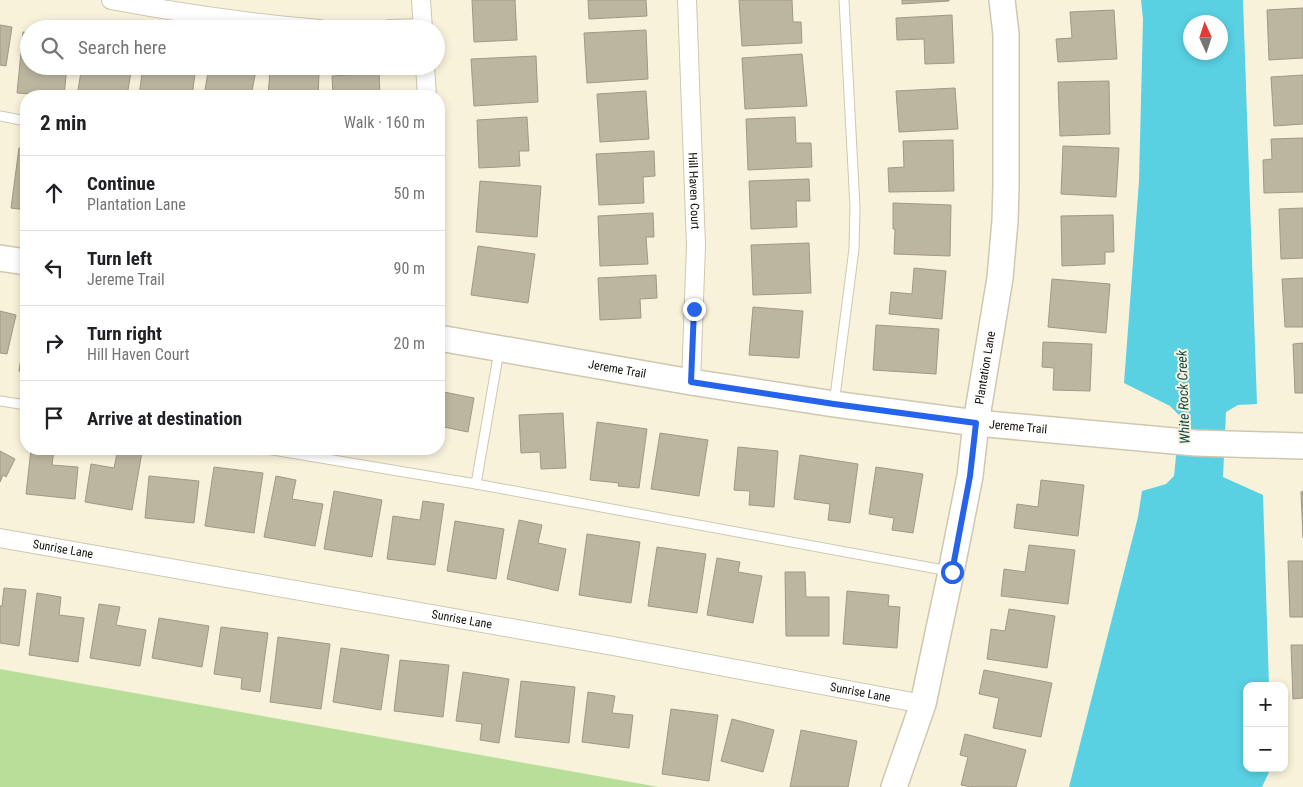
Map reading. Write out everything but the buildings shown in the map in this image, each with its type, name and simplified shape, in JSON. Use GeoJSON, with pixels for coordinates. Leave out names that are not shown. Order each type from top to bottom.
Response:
{"type":"FeatureCollection","features":[{"type":"Feature","properties":{"kind":"street"},"geometry":{"type":"LineString","coordinates":[[111,0],[186,14],[233,20]]}},
{"type":"Feature","properties":{"kind":"street"},"geometry":{"type":"LineString","coordinates":[[421,0],[422,20]]}},
{"type":"Feature","properties":{"kind":"street","name":"Hill Haven Court"},"geometry":{"type":"LineString","coordinates":[[687,0],[696,246],[691,382]]}},
{"type":"Feature","properties":{"kind":"street","name":"Plantation Lane"},"geometry":{"type":"LineString","coordinates":[[894,787],[923,704],[952,572],[970,476],[976,423],[1000,278],[1005,221],[1006,34],[1002,0]]}},
{"type":"Feature","properties":{"kind":"street"},"geometry":{"type":"LineString","coordinates":[[426,75],[427,90]]}},
{"type":"Feature","properties":{"kind":"street"},"geometry":{"type":"LineString","coordinates":[[0,258],[20,261]]}},
{"type":"Feature","properties":{"kind":"street","name":"Jereme Trail"},"geometry":{"type":"LineString","coordinates":[[445,339],[691,382],[976,423],[1151,440],[1238,446],[1303,446]]}},
{"type":"Feature","properties":{"kind":"street","name":"Sunrise Lane"},"geometry":{"type":"LineString","coordinates":[[0,538],[613,646],[923,704]]}},
{"type":"Feature","properties":{"kind":"lane"},"geometry":{"type":"LineString","coordinates":[[834,404],[854,249],[855,207],[844,0]]}},
{"type":"Feature","properties":{"kind":"lane"},"geometry":{"type":"LineString","coordinates":[[0,116],[20,120]]}},
{"type":"Feature","properties":{"kind":"lane"},"geometry":{"type":"LineString","coordinates":[[476,484],[500,348]]}},
{"type":"Feature","properties":{"kind":"lane"},"geometry":{"type":"LineString","coordinates":[[0,400],[20,404]]}},
{"type":"Feature","properties":{"kind":"lane"},"geometry":{"type":"LineString","coordinates":[[303,455],[476,484],[952,572]]}},
{"type":"Feature","properties":{"kind":"green space"},"geometry":{"type":"Polygon","coordinates":[[[0,669],[659,787],[0,787],[0,669]]]}},
{"type":"Feature","properties":{"kind":"water","name":"White Rock Creek"},"geometry":{"type":"Polygon","coordinates":[[[1141,0],[1243,0],[1257,404],[1238,405],[1226,412],[1223,477],[1263,495],[1269,682],[1243,682],[1243,772],[1269,772],[1262,787],[1069,787],[1138,517],[1142,491],[1166,484],[1174,476],[1180,416],[1170,406],[1124,383],[1139,181],[1143,19],[1141,0]]]}},
{"type":"Feature","properties":{"kind":"route"},"geometry":{"type":"LineString","coordinates":[[694,309],[691,382],[976,423],[970,476],[952,572]]}}]}
